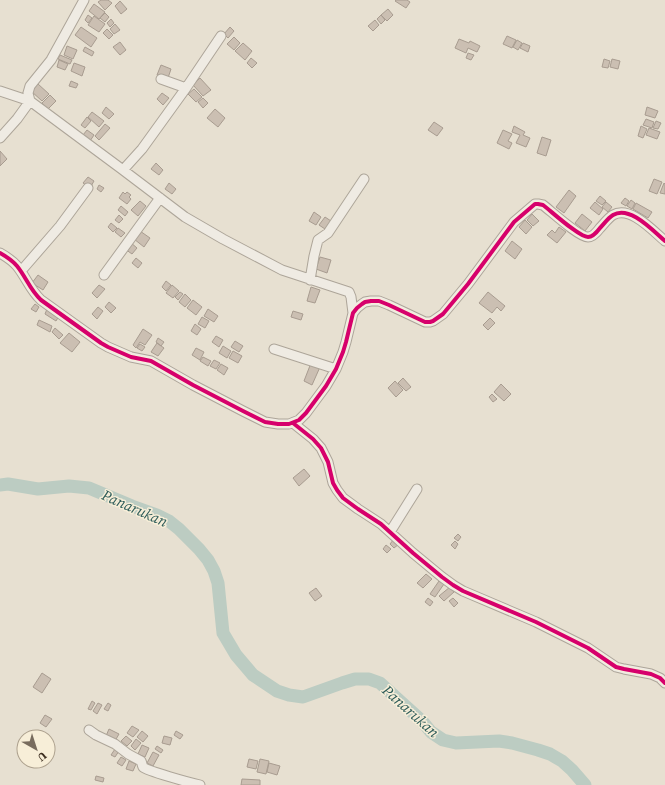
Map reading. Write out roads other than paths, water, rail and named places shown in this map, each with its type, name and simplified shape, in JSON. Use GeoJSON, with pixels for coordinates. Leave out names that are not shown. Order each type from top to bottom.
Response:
{"type":"FeatureCollection","features":[{"type":"Feature","properties":{"kind":"street"},"geometry":{"type":"LineString","coordinates":[[0,138],[18,119],[30,101],[28,93],[30,86],[51,60],[84,0]]}},
{"type":"Feature","properties":{"kind":"street"},"geometry":{"type":"LineString","coordinates":[[123,170],[142,149],[221,36]]}},
{"type":"Feature","properties":{"kind":"street"},"geometry":{"type":"LineString","coordinates":[[161,79],[186,88]]}},
{"type":"Feature","properties":{"kind":"street"},"geometry":{"type":"LineString","coordinates":[[0,91],[30,101],[185,217],[223,239],[282,270],[349,292],[354,313]]}},
{"type":"Feature","properties":{"kind":"street"},"geometry":{"type":"LineString","coordinates":[[310,280],[318,240],[328,233],[364,179]]}},
{"type":"Feature","properties":{"kind":"street"},"geometry":{"type":"LineString","coordinates":[[21,271],[60,226],[88,188]]}},
{"type":"Feature","properties":{"kind":"street"},"geometry":{"type":"LineString","coordinates":[[104,276],[160,198]]}},
{"type":"Feature","properties":{"kind":"street"},"geometry":{"type":"LineString","coordinates":[[0,253],[12,260],[41,300],[101,343],[121,354],[158,364],[193,385],[265,422],[278,424],[293,423],[299,420],[326,386],[336,369],[346,342],[354,313],[364,302],[376,301],[389,305],[425,322],[433,321],[443,314],[468,284],[514,222],[536,204],[543,205],[573,229],[585,236],[590,237],[595,234],[610,217],[622,213],[628,214],[643,222],[665,241]]}},
{"type":"Feature","properties":{"kind":"street"},"geometry":{"type":"LineString","coordinates":[[274,349],[336,369]]}},
{"type":"Feature","properties":{"kind":"street"},"geometry":{"type":"LineString","coordinates":[[293,423],[314,439],[319,445],[328,462],[333,483],[343,498],[378,522],[430,567],[458,588],[536,622],[588,648],[616,667],[651,674],[660,678],[665,683]]}},
{"type":"Feature","properties":{"kind":"street"},"geometry":{"type":"LineString","coordinates":[[390,532],[417,489]]}},
{"type":"Feature","properties":{"kind":"street"},"geometry":{"type":"LineString","coordinates":[[89,730],[115,744],[128,754],[141,761],[144,767],[200,785]]}},
{"type":"Feature","properties":{"kind":"waterway","name":"Panarukan"},"geometry":{"type":"LineString","coordinates":[[0,485],[8,484],[38,489],[69,486],[89,488],[169,521],[199,549],[208,560],[214,571],[218,583],[223,633],[236,655],[253,675],[277,691],[303,697],[355,679],[369,679],[380,683],[422,721],[431,732],[443,740],[456,743],[499,741],[538,750],[550,754],[562,761],[585,785]]}}]}
